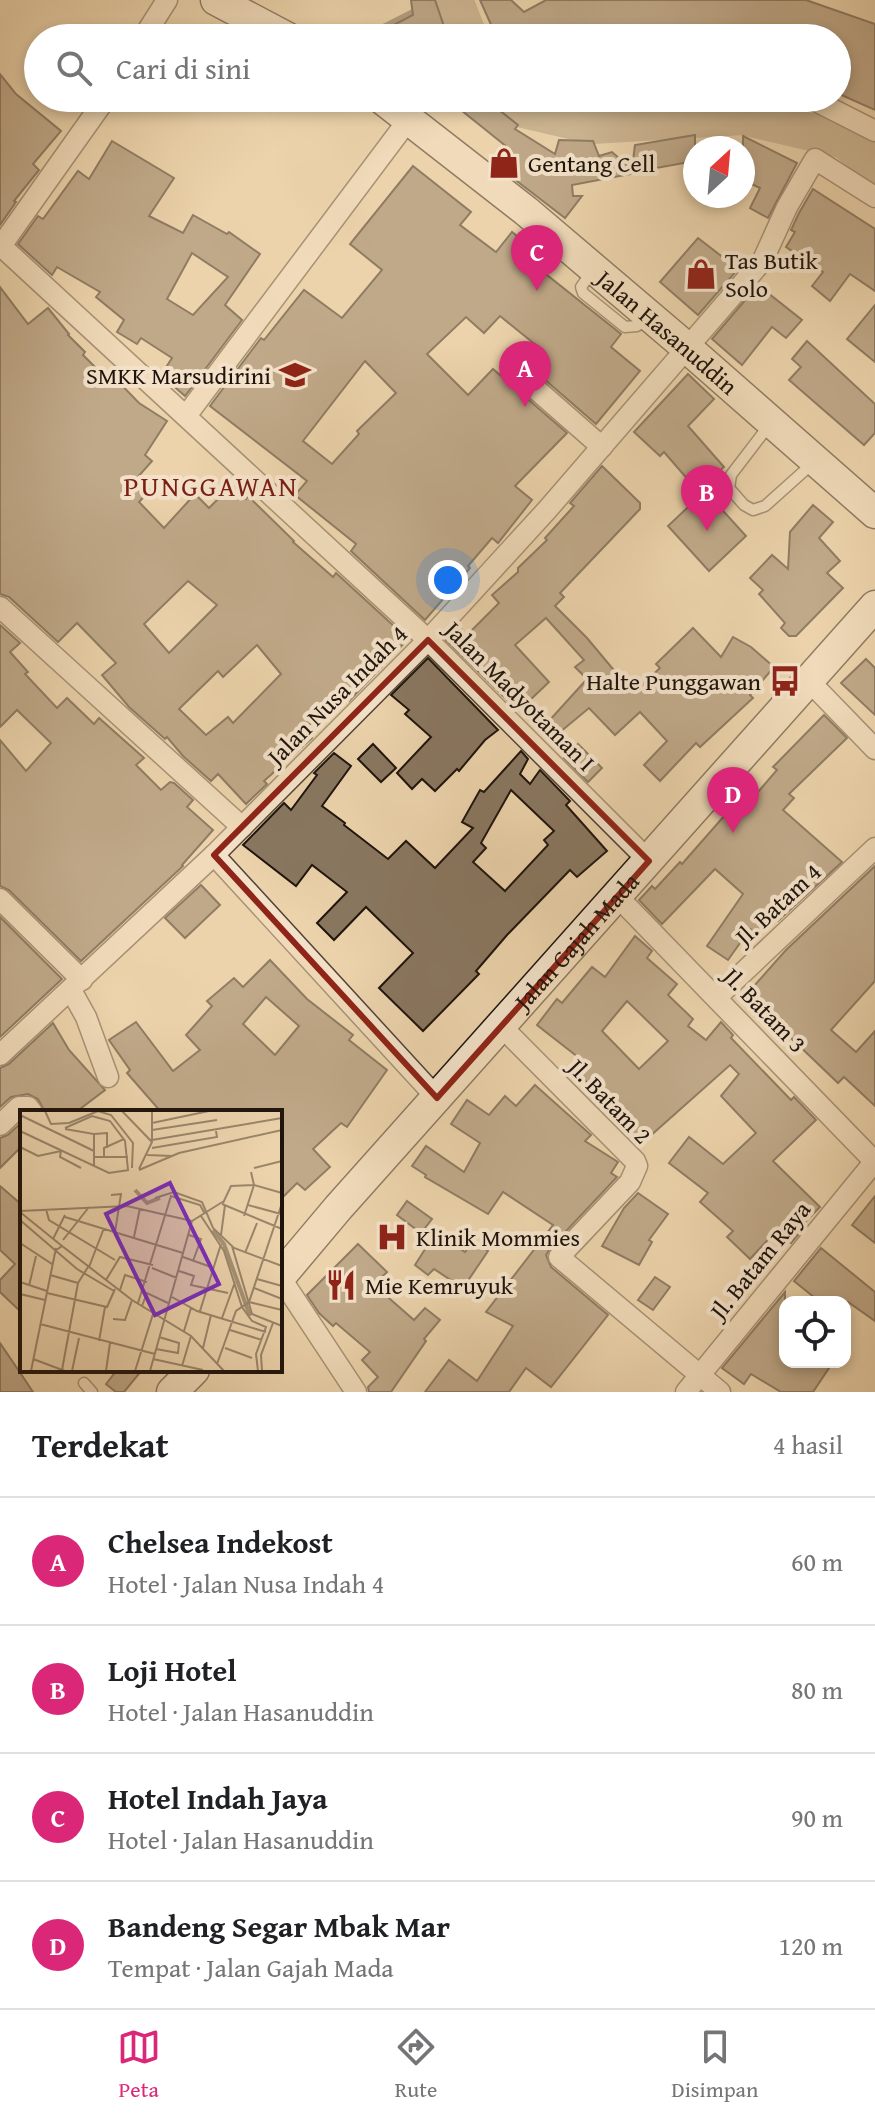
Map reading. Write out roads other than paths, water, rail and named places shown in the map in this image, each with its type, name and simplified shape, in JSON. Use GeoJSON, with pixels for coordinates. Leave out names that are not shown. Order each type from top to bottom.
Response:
{"type":"FeatureCollection","features":[{"type":"Feature","properties":{"kind":"main road"},"geometry":{"type":"LineString","coordinates":[[216,0],[261,24]]}},
{"type":"Feature","properties":{"kind":"main road","name":"Jalan Hasanuddin"},"geometry":{"type":"LineString","coordinates":[[400,112],[481,173],[875,513]]}},
{"type":"Feature","properties":{"kind":"main road","name":"Jalan Gajah Mada"},"geometry":{"type":"LineString","coordinates":[[282,1275],[875,606]]}},
{"type":"Feature","properties":{"kind":"main road"},"geometry":{"type":"LineString","coordinates":[[172,1392],[192,1372]]}},
{"type":"Feature","properties":{"kind":"street"},"geometry":{"type":"LineString","coordinates":[[152,24],[167,0]]}},
{"type":"Feature","properties":{"kind":"street"},"geometry":{"type":"LineString","coordinates":[[1,245],[96,112]]}},
{"type":"Feature","properties":{"kind":"street"},"geometry":{"type":"LineString","coordinates":[[838,112],[875,131]]}},
{"type":"Feature","properties":{"kind":"street"},"geometry":{"type":"LineString","coordinates":[[186,416],[409,119]]}},
{"type":"Feature","properties":{"kind":"street","name":"Jalan Nusa Indah 4"},"geometry":{"type":"LineString","coordinates":[[0,1055],[214,855],[428,640],[602,447],[763,260],[787,207],[815,159],[875,197]]}},
{"type":"Feature","properties":{"kind":"street","name":"Jalan Madyotaman I"},"geometry":{"type":"LineString","coordinates":[[1,245],[428,640],[649,861]]}},
{"type":"Feature","properties":{"kind":"street"},"geometry":{"type":"LineString","coordinates":[[513,369],[602,447]]}},
{"type":"Feature","properties":{"kind":"street"},"geometry":{"type":"LineString","coordinates":[[0,607],[242,827]]}},
{"type":"Feature","properties":{"kind":"street"},"geometry":{"type":"LineString","coordinates":[[810,682],[875,749]]}},
{"type":"Feature","properties":{"kind":"street","name":"Jl. Batam 4"},"geometry":{"type":"LineString","coordinates":[[717,997],[875,848]]}},
{"type":"Feature","properties":{"kind":"street"},"geometry":{"type":"LineString","coordinates":[[214,855],[437,1098]]}},
{"type":"Feature","properties":{"kind":"street","name":"Jl. Batam 3"},"geometry":{"type":"LineString","coordinates":[[617,896],[875,1161]]}},
{"type":"Feature","properties":{"kind":"street"},"geometry":{"type":"LineString","coordinates":[[0,899],[76,985],[108,1077]]}},
{"type":"Feature","properties":{"kind":"street","name":"Jl. Batam 2"},"geometry":{"type":"LineString","coordinates":[[501,1026],[637,1166],[630,1182],[559,1257],[692,1384]]}},
{"type":"Feature","properties":{"kind":"street"},"geometry":{"type":"LineString","coordinates":[[0,1125],[19,1107],[30,1110]]}},
{"type":"Feature","properties":{"kind":"street","name":"Jl. Batam Raya"},"geometry":{"type":"LineString","coordinates":[[692,1384],[875,1161]]}},
{"type":"Feature","properties":{"kind":"street"},"geometry":{"type":"LineString","coordinates":[[282,1280],[356,1392]]}},
{"type":"Feature","properties":{"kind":"street"},"geometry":{"type":"LineString","coordinates":[[692,1384],[720,1392]]}},
{"type":"Feature","properties":{"kind":"lane"},"geometry":{"type":"LineString","coordinates":[[772,422],[729,482],[729,488],[748,509],[765,506],[815,461]]}},
{"type":"Feature","properties":{"kind":"lane"},"geometry":{"type":"LineString","coordinates":[[84,1383],[92,1392]]}},
{"type":"Feature","properties":{"kind":"waterway"},"geometry":{"type":"LineString","coordinates":[[454,0],[463,24]]}},
{"type":"Feature","properties":{"kind":"waterway"},"geometry":{"type":"LineString","coordinates":[[430,7],[455,2]]}},
{"type":"Feature","properties":{"kind":"waterway"},"geometry":{"type":"LineString","coordinates":[[390,24],[419,9]]}},
{"type":"Feature","properties":{"kind":"waterway"},"geometry":{"type":"LineString","coordinates":[[536,112],[592,125],[743,116],[845,140],[875,165]]}},
{"type":"Feature","properties":{"kind":"place","name":"Gentang Cell"},"geometry":{"type":"Point","coordinates":[504,163]}},
{"type":"Feature","properties":{"kind":"place","name":"Tas Butik Solo"},"geometry":{"type":"Point","coordinates":[701,274]}},
{"type":"Feature","properties":{"kind":"place","name":"Hotel Indah Jaya"},"geometry":{"type":"Point","coordinates":[537,291]}},
{"type":"Feature","properties":{"kind":"place","name":"SMKK Marsudirini"},"geometry":{"type":"Point","coordinates":[295,375]}},
{"type":"Feature","properties":{"kind":"place","name":"Chelsea Indekost"},"geometry":{"type":"Point","coordinates":[525,407]}},
{"type":"Feature","properties":{"kind":"place","name":"Loji Hotel"},"geometry":{"type":"Point","coordinates":[707,531]}},
{"type":"Feature","properties":{"kind":"place","name":"Halte Punggawan"},"geometry":{"type":"Point","coordinates":[785,681]}},
{"type":"Feature","properties":{"kind":"place","name":"Bandeng Segar Mbak Mar"},"geometry":{"type":"Point","coordinates":[733,833]}},
{"type":"Feature","properties":{"kind":"place","name":"Klinik Mommies"},"geometry":{"type":"Point","coordinates":[392,1237]}},
{"type":"Feature","properties":{"kind":"place","name":"Mie Kemruyuk"},"geometry":{"type":"Point","coordinates":[341,1285]}},
{"type":"Feature","properties":{"kind":"district","name":"PUNGGAWAN"},"geometry":{"type":"Point","coordinates":[211,485]}}]}
